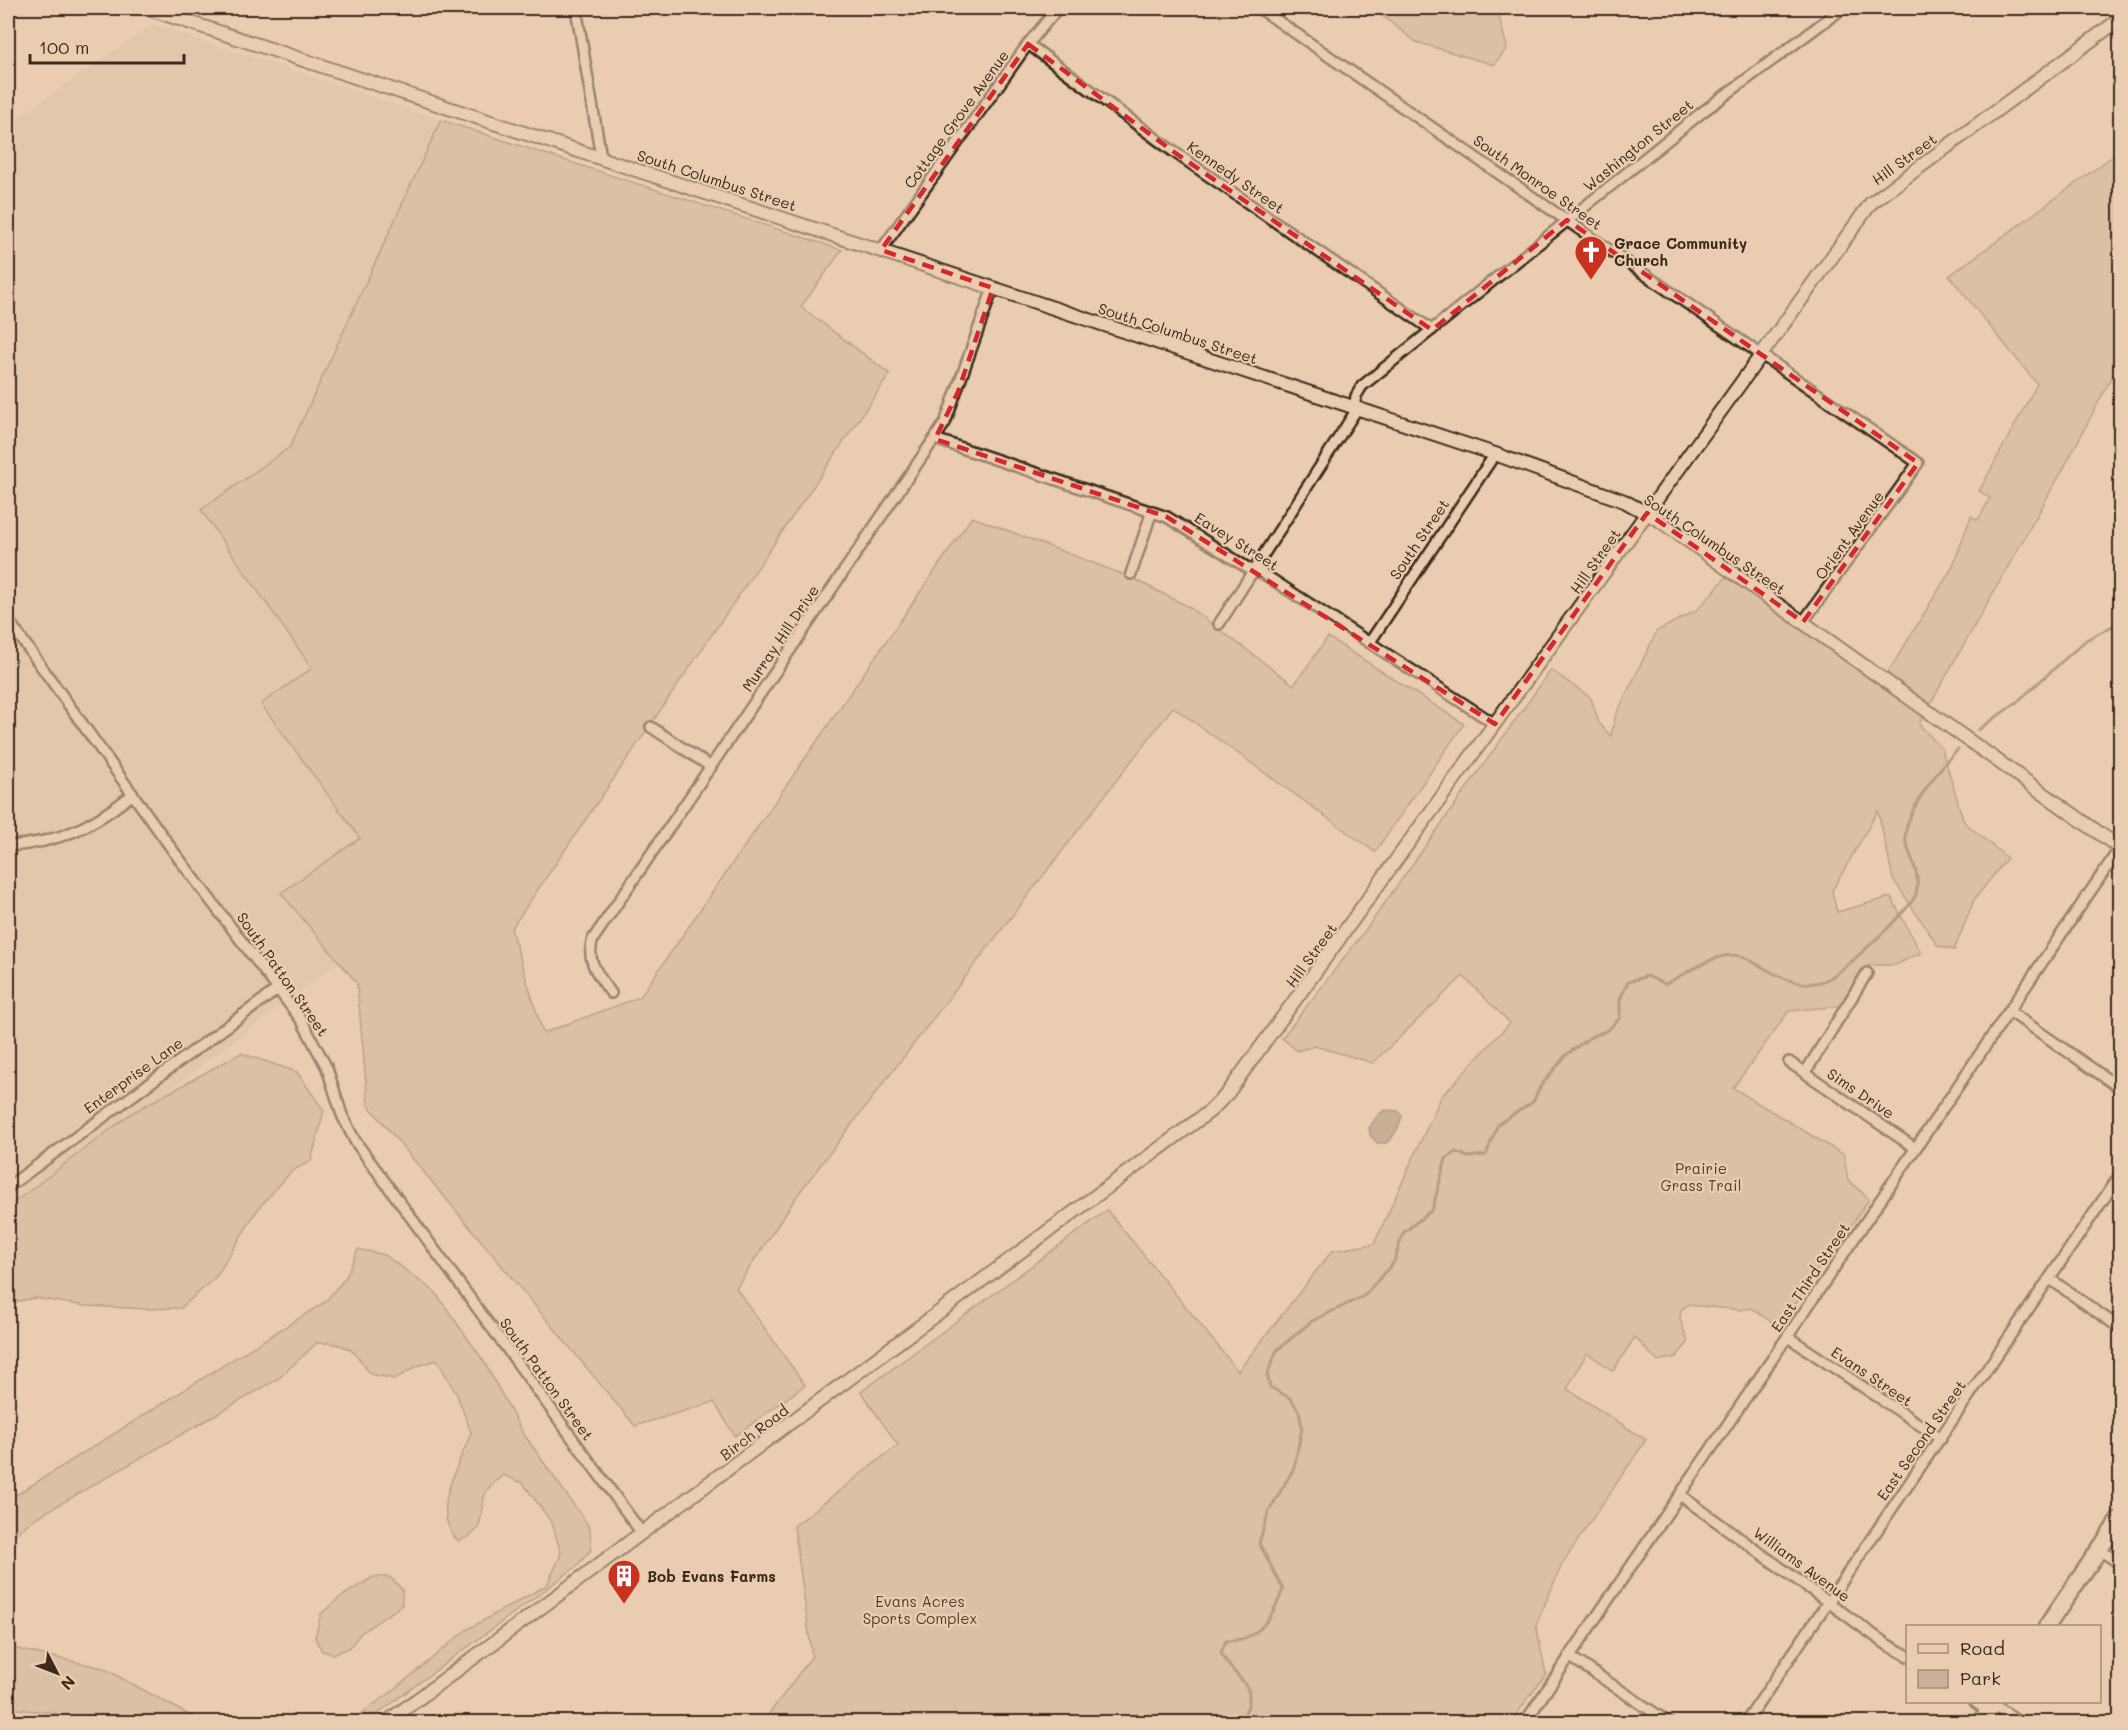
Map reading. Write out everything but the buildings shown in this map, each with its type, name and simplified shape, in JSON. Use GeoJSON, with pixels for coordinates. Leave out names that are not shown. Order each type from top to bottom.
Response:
{"type":"FeatureCollection","features":[{"type":"Feature","properties":{"kind":"main road"},"geometry":{"type":"LineString","coordinates":[[2048,1625],[2121,1519]]}},
{"type":"Feature","properties":{"kind":"street","name":"South Columbus Street"},"geometry":{"type":"LineString","coordinates":[[146,8],[1495,454],[1624,501],[1647,513],[2121,848]]}},
{"type":"Feature","properties":{"kind":"street"},"geometry":{"type":"LineString","coordinates":[[576,8],[601,157]]}},
{"type":"Feature","properties":{"kind":"street","name":"Cottage Grove Avenue"},"geometry":{"type":"LineString","coordinates":[[881,250],[1028,44],[1058,8]]}},
{"type":"Feature","properties":{"kind":"street","name":"South Monroe Street"},"geometry":{"type":"LineString","coordinates":[[1259,8],[1918,463]]}},
{"type":"Feature","properties":{"kind":"street","name":"Washington Street"},"geometry":{"type":"LineString","coordinates":[[1219,624],[1251,570],[1356,409],[1356,396],[1362,386],[1717,101],[1843,8]]}},
{"type":"Feature","properties":{"kind":"street","name":"Hill Street"},"geometry":{"type":"LineString","coordinates":[[1138,1164],[1210,1111],[1238,1082],[1876,198],[2121,19]]}},
{"type":"Feature","properties":{"kind":"street","name":"Kennedy Street"},"geometry":{"type":"LineString","coordinates":[[1028,44],[1174,152],[1432,330]]}},
{"type":"Feature","properties":{"kind":"street","name":"Murray Hill Drive"},"geometry":{"type":"LineString","coordinates":[[611,993],[592,964],[590,951],[593,939],[935,439],[958,392],[993,288]]}},
{"type":"Feature","properties":{"kind":"street","name":"Eavey Street"},"geometry":{"type":"LineString","coordinates":[[935,439],[1152,511],[1186,527],[1251,570],[1262,573],[1495,724]]}},
{"type":"Feature","properties":{"kind":"street","name":"South Street"},"geometry":{"type":"LineString","coordinates":[[1370,642],[1495,454]]}},
{"type":"Feature","properties":{"kind":"street","name":"Orient Avenue"},"geometry":{"type":"LineString","coordinates":[[1803,622],[1918,463]]}},
{"type":"Feature","properties":{"kind":"street"},"geometry":{"type":"LineString","coordinates":[[1131,574],[1152,511]]}},
{"type":"Feature","properties":{"kind":"street","name":"South Patton Street"},"geometry":{"type":"LineString","coordinates":[[8,620],[133,794],[278,989],[316,1045],[327,1068],[342,1115],[366,1157],[641,1532]]}},
{"type":"Feature","properties":{"kind":"street"},"geometry":{"type":"LineString","coordinates":[[651,727],[711,767]]}},
{"type":"Feature","properties":{"kind":"street"},"geometry":{"type":"LineString","coordinates":[[8,846],[60,838],[102,818],[133,794]]}},
{"type":"Feature","properties":{"kind":"street","name":"East Third Street"},"geometry":{"type":"LineString","coordinates":[[1525,1722],[2121,848]]}},
{"type":"Feature","properties":{"kind":"street"},"geometry":{"type":"LineString","coordinates":[[1805,1073],[1867,974]]}},
{"type":"Feature","properties":{"kind":"street","name":"Enterprise Lane"},"geometry":{"type":"LineString","coordinates":[[8,1187],[278,989]]}},
{"type":"Feature","properties":{"kind":"street"},"geometry":{"type":"LineString","coordinates":[[2009,1011],[2121,1088]]}},
{"type":"Feature","properties":{"kind":"street","name":"Sims Drive"},"geometry":{"type":"LineString","coordinates":[[1789,1062],[1916,1148]]}},
{"type":"Feature","properties":{"kind":"street","name":"Birch Road"},"geometry":{"type":"LineString","coordinates":[[387,1722],[1138,1164]]}},
{"type":"Feature","properties":{"kind":"street","name":"East Second Street"},"geometry":{"type":"LineString","coordinates":[[1746,1722],[2121,1175]]}},
{"type":"Feature","properties":{"kind":"street"},"geometry":{"type":"LineString","coordinates":[[2050,1279],[2121,1328]]}},
{"type":"Feature","properties":{"kind":"street","name":"Evans Street"},"geometry":{"type":"LineString","coordinates":[[1788,1337],[1941,1439]]}},
{"type":"Feature","properties":{"kind":"street","name":"Williams Avenue"},"geometry":{"type":"LineString","coordinates":[[1680,1495],[1828,1602],[1906,1655]]}},
{"type":"Feature","properties":{"kind":"street"},"geometry":{"type":"LineString","coordinates":[[2100,1549],[2121,1564]]}},
{"type":"Feature","properties":{"kind":"street"},"geometry":{"type":"LineString","coordinates":[[1569,1656],[1668,1722]]}},
{"type":"Feature","properties":{"kind":"street"},"geometry":{"type":"LineString","coordinates":[[1989,1710],[2020,1722]]}},
{"type":"Feature","properties":{"kind":"highlighted area"},"geometry":{"type":"Polygon","coordinates":[[[1028,44],[1174,152],[1432,330],[1567,220],[1918,463],[1803,622],[1647,513],[1495,724],[1167,517],[935,439],[958,392],[993,288],[881,250],[1028,44]]]}},
{"type":"Feature","properties":{"kind":"shaded area"},"geometry":{"type":"Polygon","coordinates":[[[153,24],[441,120],[290,447],[201,510],[312,668],[261,705],[360,839],[282,893],[339,962],[8,1212],[8,124],[153,24]]]}},
{"type":"Feature","properties":{"kind":"shaded area"},"geometry":{"type":"Polygon","coordinates":[[[1385,1110],[1398,1111],[1402,1116],[1392,1138],[1386,1143],[1377,1143],[1370,1135],[1369,1128],[1378,1115],[1385,1110]]]}},
{"type":"Feature","properties":{"kind":"green space"},"geometry":{"type":"Polygon","coordinates":[[[1372,8],[1497,8],[1507,48],[1494,65],[1416,42],[1372,8]]]}},
{"type":"Feature","properties":{"kind":"green space"},"geometry":{"type":"Polygon","coordinates":[[[441,120],[842,250],[801,307],[890,374],[511,929],[543,1033],[640,997],[972,517],[1130,577],[1189,607],[1294,685],[1328,637],[1464,724],[1375,852],[1173,707],[799,1193],[736,1288],[805,1385],[735,1436],[714,1402],[635,1426],[368,1105],[357,983],[281,893],[360,838],[261,704],[312,668],[201,510],[290,447],[441,120]]]}},
{"type":"Feature","properties":{"kind":"green space"},"geometry":{"type":"Polygon","coordinates":[[[2120,151],[2120,361],[2065,466],[1919,724],[1942,749],[1964,822],[2007,858],[1974,900],[1954,950],[1938,946],[1893,879],[1878,811],[1832,891],[1837,912],[1891,897],[1921,953],[1895,965],[1869,965],[1841,1006],[1789,1011],[1733,1088],[1844,1155],[1848,1180],[1869,1199],[1839,1244],[1835,1243],[1780,1328],[1751,1308],[1741,1310],[1688,1305],[1681,1310],[1680,1318],[1688,1343],[1676,1357],[1657,1361],[1635,1337],[1613,1371],[1587,1353],[1567,1389],[1646,1440],[1563,1562],[1536,1625],[1546,1674],[1511,1722],[763,1722],[812,1656],[794,1526],[898,1445],[861,1392],[1107,1210],[1238,1371],[1332,1251],[1374,1244],[1441,1097],[1510,1023],[1463,976],[1373,1063],[1315,1046],[1297,1051],[1282,1038],[1367,928],[1551,670],[1591,698],[1599,723],[1611,736],[1615,717],[1657,631],[1697,610],[1728,575],[1881,684],[1952,568],[1971,516],[1978,520],[1990,498],[1979,491],[2037,384],[1949,276],[2120,151]]]}},
{"type":"Feature","properties":{"kind":"green space"},"geometry":{"type":"Polygon","coordinates":[[[241,1053],[297,1072],[324,1111],[311,1161],[292,1171],[257,1210],[216,1277],[181,1308],[86,1306],[35,1298],[8,1303],[8,1207],[132,1113],[241,1053]]]}},
{"type":"Feature","properties":{"kind":"green space"},"geometry":{"type":"Polygon","coordinates":[[[358,1249],[385,1255],[435,1292],[483,1360],[523,1433],[590,1528],[591,1550],[576,1567],[366,1722],[349,1722],[390,1693],[466,1630],[547,1585],[561,1554],[552,1523],[523,1483],[503,1475],[486,1492],[480,1522],[474,1533],[458,1541],[449,1529],[446,1502],[449,1488],[471,1432],[457,1395],[437,1360],[417,1366],[395,1379],[370,1374],[359,1358],[343,1346],[317,1343],[278,1379],[34,1519],[8,1540],[8,1500],[325,1302],[346,1277],[358,1249]]]}},
{"type":"Feature","properties":{"kind":"green space"},"geometry":{"type":"Polygon","coordinates":[[[373,1577],[390,1577],[402,1589],[402,1605],[361,1633],[349,1648],[335,1654],[322,1651],[315,1638],[321,1614],[339,1598],[373,1577]]]}},
{"type":"Feature","properties":{"kind":"green space"},"geometry":{"type":"Polygon","coordinates":[[[8,1647],[103,1668],[202,1722],[81,1722],[54,1713],[8,1708],[8,1647]]]}},
{"type":"Feature","properties":{"kind":"waterway"},"geometry":{"type":"LineString","coordinates":[[1978,730],[2017,702],[2086,640],[2120,622]]}},
{"type":"Feature","properties":{"kind":"waterway"},"geometry":{"type":"LineString","coordinates":[[1240,1722],[1247,1709],[1248,1690],[1221,1652],[1226,1641],[1247,1637],[1263,1626],[1275,1609],[1283,1589],[1259,1543],[1269,1511],[1294,1468],[1302,1428],[1299,1411],[1290,1398],[1270,1387],[1267,1375],[1277,1350],[1312,1321],[1364,1296],[1394,1262],[1403,1233],[1432,1210],[1446,1159],[1456,1152],[1468,1157],[1486,1155],[1498,1124],[1533,1102],[1540,1087],[1566,1055],[1589,1038],[1608,1030],[1620,1018],[1620,999],[1628,982],[1647,976],[1665,984],[1701,964],[1731,955],[1744,957],[1791,981],[1809,984],[1828,979],[1861,953],[1903,912],[1916,894],[1916,874],[1906,842],[1909,819],[1932,779],[1958,749]]}},
{"type":"Feature","properties":{"kind":"place","name":"Grace Community Church"},"geometry":{"type":"Point","coordinates":[1591,281]}},
{"type":"Feature","properties":{"kind":"place","name":"Bob Evans Farms"},"geometry":{"type":"Point","coordinates":[624,1605]}},
{"type":"Feature","properties":{"kind":"park label","name":"Prairie Grass Trail"},"geometry":{"type":"Point","coordinates":[1701,1176]}},
{"type":"Feature","properties":{"kind":"park label","name":"Evans Acres Sports Complex"},"geometry":{"type":"Point","coordinates":[920,1610]}}]}
